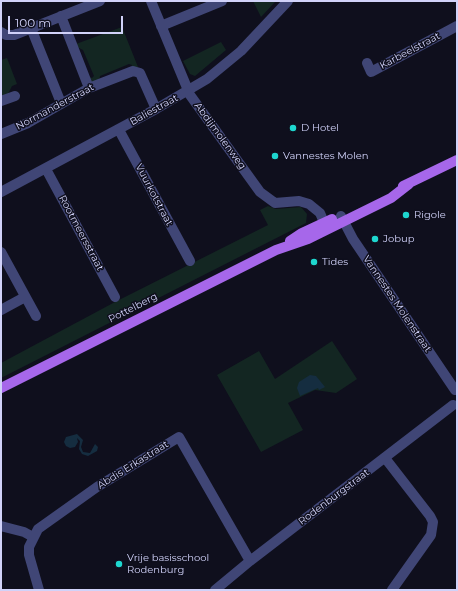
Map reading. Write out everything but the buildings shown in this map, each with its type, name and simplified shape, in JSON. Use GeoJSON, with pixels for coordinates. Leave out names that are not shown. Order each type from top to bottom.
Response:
{"type":"FeatureCollection","features":[{"type":"Feature","properties":{"kind":"main road","name":"Pottelberg"},"geometry":{"type":"LineString","coordinates":[[1,388],[276,250],[302,233],[326,226],[457,160]]}},
{"type":"Feature","properties":{"kind":"street"},"geometry":{"type":"LineString","coordinates":[[1,32],[6,35],[14,35],[100,1]]}},
{"type":"Feature","properties":{"kind":"street","name":"Abdijmolenweg"},"geometry":{"type":"LineString","coordinates":[[151,1],[188,91],[225,145],[266,198],[275,202],[299,201],[309,204],[320,213],[326,226]]}},
{"type":"Feature","properties":{"kind":"street"},"geometry":{"type":"LineString","coordinates":[[161,26],[202,5],[222,1]]}},
{"type":"Feature","properties":{"kind":"street","name":"Baliestraat"},"geometry":{"type":"LineString","coordinates":[[1,192],[119,130],[207,79],[241,51],[288,1]]}},
{"type":"Feature","properties":{"kind":"street"},"geometry":{"type":"LineString","coordinates":[[61,16],[89,88]]}},
{"type":"Feature","properties":{"kind":"street","name":"Karbeelstraat"},"geometry":{"type":"LineString","coordinates":[[367,63],[371,72],[457,26]]}},
{"type":"Feature","properties":{"kind":"street"},"geometry":{"type":"LineString","coordinates":[[31,28],[61,103]]}},
{"type":"Feature","properties":{"kind":"street","name":"Normanderstraat"},"geometry":{"type":"LineString","coordinates":[[1,134],[28,123],[89,88],[133,71],[140,73],[156,109]]}},
{"type":"Feature","properties":{"kind":"street"},"geometry":{"type":"LineString","coordinates":[[1,101],[15,96]]}},
{"type":"Feature","properties":{"kind":"street","name":"Vuurkotstraat"},"geometry":{"type":"LineString","coordinates":[[119,130],[190,261]]}},
{"type":"Feature","properties":{"kind":"street","name":"Rootmeersstraat"},"geometry":{"type":"LineString","coordinates":[[46,169],[115,297]]}},
{"type":"Feature","properties":{"kind":"street","name":"Vannestes Molenstraat"},"geometry":{"type":"LineString","coordinates":[[342,218],[353,239],[456,390]]}},
{"type":"Feature","properties":{"kind":"street"},"geometry":{"type":"LineString","coordinates":[[1,252],[36,316]]}},
{"type":"Feature","properties":{"kind":"street"},"geometry":{"type":"LineString","coordinates":[[1,310],[25,297]]}},
{"type":"Feature","properties":{"kind":"street"},"geometry":{"type":"LineString","coordinates":[[455,406],[452,395],[456,390]]}},
{"type":"Feature","properties":{"kind":"street","name":"Rodenburgstraat"},"geometry":{"type":"LineString","coordinates":[[215,590],[250,561],[455,406]]}},
{"type":"Feature","properties":{"kind":"street","name":"Abdis Erkastraat"},"geometry":{"type":"LineString","coordinates":[[33,537],[38,529],[96,488],[179,437],[250,561]]}},
{"type":"Feature","properties":{"kind":"street"},"geometry":{"type":"LineString","coordinates":[[386,458],[433,522],[431,535],[392,590]]}},
{"type":"Feature","properties":{"kind":"street"},"geometry":{"type":"LineString","coordinates":[[1,526],[24,532],[33,537],[28,555],[39,590]]}},
{"type":"Feature","properties":{"kind":"green space"},"geometry":{"type":"Polygon","coordinates":[[[253,1],[276,1],[261,17],[253,1]]]}},
{"type":"Feature","properties":{"kind":"green space"},"geometry":{"type":"Polygon","coordinates":[[[122,27],[138,67],[130,70],[132,65],[129,64],[100,76],[99,81],[93,84],[87,76],[92,78],[94,76],[83,50],[75,46],[76,44],[122,27]]]}},
{"type":"Feature","properties":{"kind":"green space"},"geometry":{"type":"Polygon","coordinates":[[[221,42],[226,50],[195,76],[190,74],[183,61],[221,42]]]}},
{"type":"Feature","properties":{"kind":"green space"},"geometry":{"type":"Polygon","coordinates":[[[7,58],[17,84],[12,86],[8,94],[2,97],[1,60],[7,58]]]}},
{"type":"Feature","properties":{"kind":"green space"},"geometry":{"type":"Polygon","coordinates":[[[268,206],[276,209],[301,207],[307,214],[306,223],[1,378],[1,363],[115,302],[268,225],[260,210],[268,206]]]}},
{"type":"Feature","properties":{"kind":"green space"},"geometry":{"type":"Polygon","coordinates":[[[332,341],[357,379],[336,393],[315,390],[288,403],[303,430],[261,452],[217,375],[259,351],[275,379],[332,341]]]}},
{"type":"Feature","properties":{"kind":"water"},"geometry":{"type":"Polygon","coordinates":[[[310,375],[316,376],[325,387],[319,390],[318,388],[300,396],[297,388],[299,382],[310,375]]]}},
{"type":"Feature","properties":{"kind":"water"},"geometry":{"type":"Polygon","coordinates":[[[77,434],[83,440],[81,447],[83,452],[90,453],[95,444],[98,447],[97,451],[88,456],[82,454],[79,449],[80,441],[77,438],[78,442],[75,447],[70,448],[66,446],[64,442],[66,437],[77,434]]]}},
{"type":"Feature","properties":{"kind":"place","name":"D Hotel"},"geometry":{"type":"Point","coordinates":[293,128]}},
{"type":"Feature","properties":{"kind":"place","name":"Vannestes Molen"},"geometry":{"type":"Point","coordinates":[275,156]}},
{"type":"Feature","properties":{"kind":"place","name":"Rigole"},"geometry":{"type":"Point","coordinates":[406,215]}},
{"type":"Feature","properties":{"kind":"place","name":"Jobup"},"geometry":{"type":"Point","coordinates":[375,239]}},
{"type":"Feature","properties":{"kind":"place","name":"Tides"},"geometry":{"type":"Point","coordinates":[314,262]}},
{"type":"Feature","properties":{"kind":"place","name":"Vrije basisschool Rodenburg"},"geometry":{"type":"Point","coordinates":[119,564]}}]}
